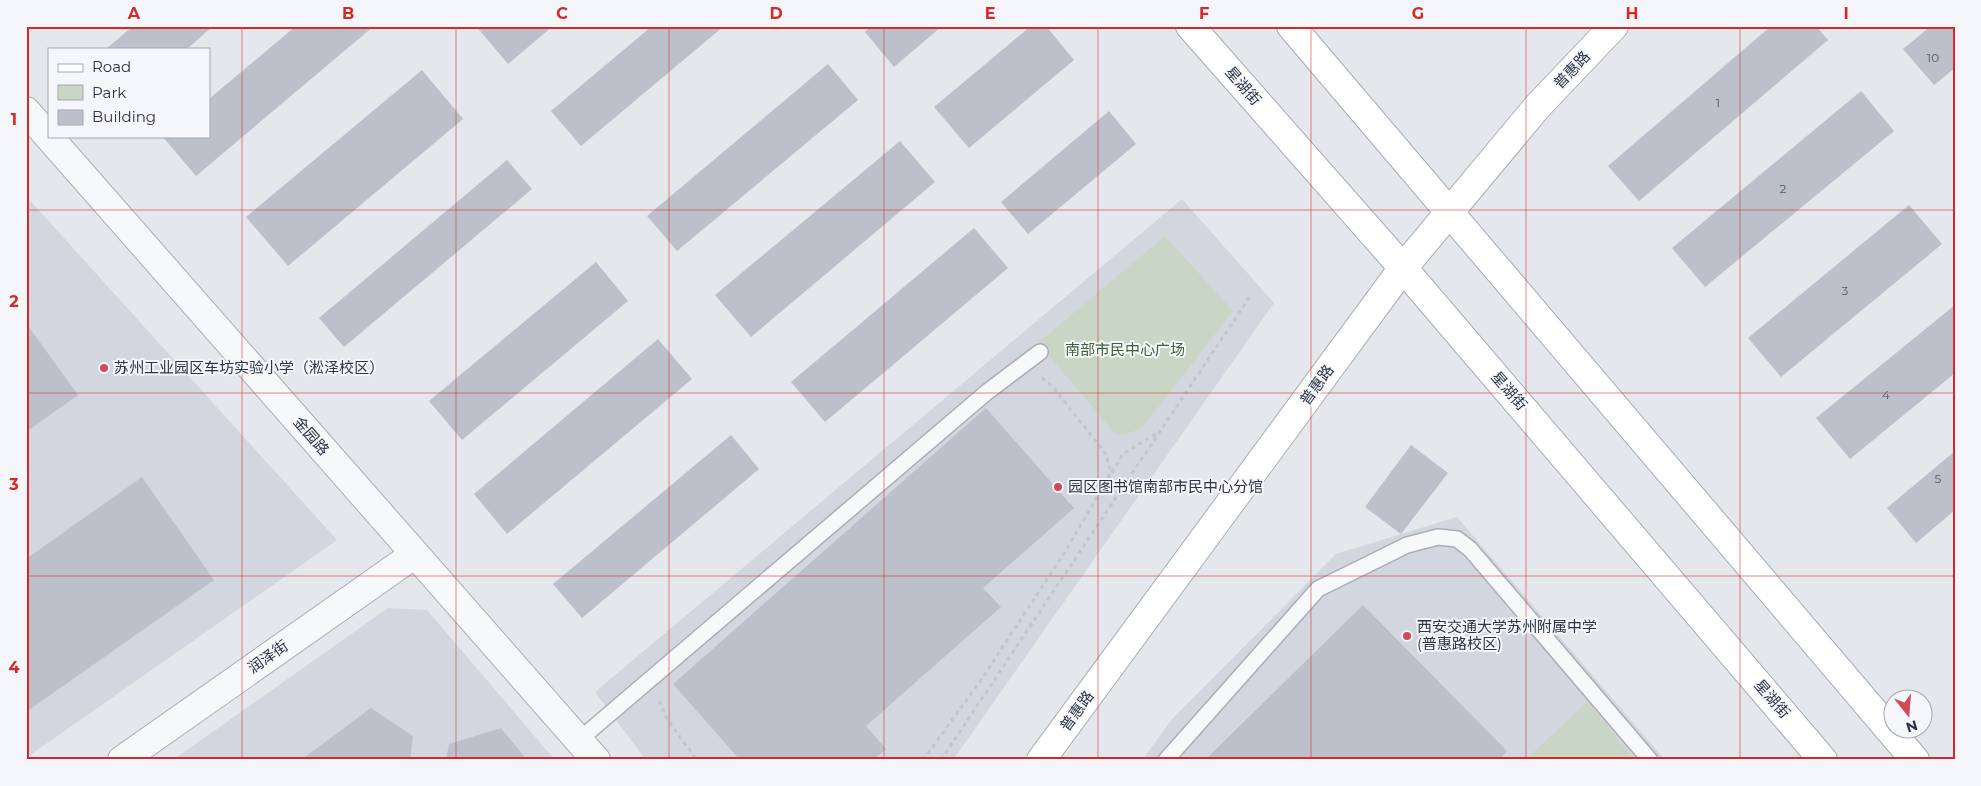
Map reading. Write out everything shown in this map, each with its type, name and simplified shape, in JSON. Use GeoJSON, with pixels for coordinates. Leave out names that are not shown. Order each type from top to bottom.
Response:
{"type":"FeatureCollection","features":[{"type":"Feature","properties":{"kind":"main road","name":"星湖街"},"geometry":{"type":"LineString","coordinates":[[1190,26],[1403,268],[1823,760]]}},
{"type":"Feature","properties":{"kind":"main road"},"geometry":{"type":"LineString","coordinates":[[1291,26],[1916,760]]}},
{"type":"Feature","properties":{"kind":"main road","name":"普惠路"},"geometry":{"type":"LineString","coordinates":[[1041,760],[1403,268],[1537,107],[1614,26]]}},
{"type":"Feature","properties":{"kind":"street","name":"金园路"},"geometry":{"type":"LineString","coordinates":[[26,111],[48,136]]}},
{"type":"Feature","properties":{"kind":"street","name":"金园路"},"geometry":{"type":"LineString","coordinates":[[50,138],[587,750]]}},
{"type":"Feature","properties":{"kind":"street","name":"润泽街"},"geometry":{"type":"LineString","coordinates":[[122,760],[415,554]]}},
{"type":"Feature","properties":{"kind":"lane"},"geometry":{"type":"LineString","coordinates":[[587,750],[987,392],[1040,352]]}},
{"type":"Feature","properties":{"kind":"lane"},"geometry":{"type":"LineString","coordinates":[[1166,760],[1318,589],[1407,545],[1438,537],[1457,538],[1470,550],[1650,760]]}},
{"type":"Feature","properties":{"kind":"path"},"geometry":{"type":"LineString","coordinates":[[941,760],[1252,295]]}},
{"type":"Feature","properties":{"kind":"path"},"geometry":{"type":"LineString","coordinates":[[923,760],[962,710],[1063,555],[1123,454],[1152,438],[1163,428]]}},
{"type":"Feature","properties":{"kind":"shaded area","name":"苏州工业园区车坊实验小学（淞泽校区）"},"geometry":{"type":"Polygon","coordinates":[[[26,196],[337,540],[26,758],[26,196]]]}},
{"type":"Feature","properties":{"kind":"shaded area"},"geometry":{"type":"Polygon","coordinates":[[[1182,199],[1274,303],[953,760],[646,760],[595,692],[1182,199]]]}},
{"type":"Feature","properties":{"kind":"shaded area","name":"西安交通大学苏州附属中学 (普惠路校区)"},"geometry":{"type":"Polygon","coordinates":[[[1457,517],[1665,760],[1142,760],[1173,718],[1336,554],[1457,517]]]}},
{"type":"Feature","properties":{"kind":"shaded area"},"geometry":{"type":"Polygon","coordinates":[[[388,608],[427,610],[555,760],[173,760],[388,608]]]}},
{"type":"Feature","properties":{"kind":"green space","name":"南部市民中心广场"},"geometry":{"type":"Polygon","coordinates":[[[1165,236],[1233,311],[1142,428],[1124,435],[1114,432],[1038,343],[1165,236]]]}},
{"type":"Feature","properties":{"kind":"green space"},"geometry":{"type":"Polygon","coordinates":[[[1587,702],[1635,760],[1525,760],[1587,702]]]}},
{"type":"Feature","properties":{"kind":"building"},"geometry":{"type":"Polygon","coordinates":[[[133,26],[213,26],[188,48],[107,48],[133,26]]]}},
{"type":"Feature","properties":{"kind":"building"},"geometry":{"type":"Polygon","coordinates":[[[296,26],[374,26],[196,176],[164,138],[210,138],[210,98],[296,26]]]}},
{"type":"Feature","properties":{"kind":"building"},"geometry":{"type":"Polygon","coordinates":[[[476,26],[553,26],[508,64],[476,26]]]}},
{"type":"Feature","properties":{"kind":"building"},"geometry":{"type":"Polygon","coordinates":[[[652,26],[724,26],[581,146],[551,111],[652,26]]]}},
{"type":"Feature","properties":{"kind":"building"},"geometry":{"type":"Polygon","coordinates":[[[871,26],[942,26],[894,67],[865,32],[871,26]]]}},
{"type":"Feature","properties":{"kind":"building"},"geometry":{"type":"Polygon","coordinates":[[[1031,26],[1046,26],[1074,60],[969,148],[934,107],[1031,26]]]}},
{"type":"Feature","properties":{"kind":"building"},"geometry":{"type":"Polygon","coordinates":[[[1771,26],[1816,26],[1828,40],[1639,201],[1608,166],[1771,26]]]}},
{"type":"Feature","properties":{"kind":"building"},"geometry":{"type":"Polygon","coordinates":[[[1931,26],[1955,26],[1955,68],[1934,85],[1903,49],[1931,26]]]}},
{"type":"Feature","properties":{"kind":"building"},"geometry":{"type":"Polygon","coordinates":[[[828,64],[858,100],[677,251],[647,216],[828,64]]]}},
{"type":"Feature","properties":{"kind":"building"},"geometry":{"type":"Polygon","coordinates":[[[422,70],[463,119],[288,266],[246,217],[422,70]]]}},
{"type":"Feature","properties":{"kind":"building"},"geometry":{"type":"Polygon","coordinates":[[[1861,91],[1894,131],[1705,287],[1672,248],[1861,91]]]}},
{"type":"Feature","properties":{"kind":"building"},"geometry":{"type":"Polygon","coordinates":[[[1109,111],[1136,144],[1028,234],[1001,202],[1109,111]]]}},
{"type":"Feature","properties":{"kind":"building"},"geometry":{"type":"Polygon","coordinates":[[[900,141],[935,182],[751,337],[715,295],[900,141]]]}},
{"type":"Feature","properties":{"kind":"building"},"geometry":{"type":"Polygon","coordinates":[[[507,160],[532,189],[344,347],[319,318],[507,160]]]}},
{"type":"Feature","properties":{"kind":"building"},"geometry":{"type":"Polygon","coordinates":[[[1909,205],[1942,244],[1781,377],[1748,338],[1909,205]]]}},
{"type":"Feature","properties":{"kind":"building"},"geometry":{"type":"Polygon","coordinates":[[[974,228],[1008,268],[825,422],[791,382],[974,228]]]}},
{"type":"Feature","properties":{"kind":"building"},"geometry":{"type":"Polygon","coordinates":[[[596,262],[628,301],[462,440],[429,401],[596,262]]]}},
{"type":"Feature","properties":{"kind":"building"},"geometry":{"type":"Polygon","coordinates":[[[1955,305],[1955,373],[1850,459],[1816,418],[1955,305]]]}},
{"type":"Feature","properties":{"kind":"building"},"geometry":{"type":"Polygon","coordinates":[[[26,323],[78,395],[26,432],[26,323]]]}},
{"type":"Feature","properties":{"kind":"building"},"geometry":{"type":"Polygon","coordinates":[[[658,339],[692,379],[507,534],[474,494],[658,339]]]}},
{"type":"Feature","properties":{"kind":"building"},"geometry":{"type":"Polygon","coordinates":[[[986,408],[1074,508],[983,588],[1001,607],[866,726],[886,749],[873,760],[740,760],[673,684],[986,408]]]}},
{"type":"Feature","properties":{"kind":"building"},"geometry":{"type":"Polygon","coordinates":[[[731,435],[759,469],[582,618],[553,584],[731,435]]]}},
{"type":"Feature","properties":{"kind":"building"},"geometry":{"type":"Polygon","coordinates":[[[1411,445],[1448,473],[1401,534],[1365,507],[1411,445]]]}},
{"type":"Feature","properties":{"kind":"building"},"geometry":{"type":"Polygon","coordinates":[[[1955,451],[1955,510],[1916,543],[1887,508],[1955,451]]]}},
{"type":"Feature","properties":{"kind":"building"},"geometry":{"type":"Polygon","coordinates":[[[142,477],[214,580],[26,712],[26,559],[142,477]]]}},
{"type":"Feature","properties":{"kind":"building"},"geometry":{"type":"Polygon","coordinates":[[[1363,605],[1507,751],[1499,760],[1206,759],[1363,605]]]}},
{"type":"Feature","properties":{"kind":"building"},"geometry":{"type":"Polygon","coordinates":[[[371,708],[413,736],[410,760],[301,760],[371,708]]]}},
{"type":"Feature","properties":{"kind":"building"},"geometry":{"type":"Polygon","coordinates":[[[501,728],[527,760],[446,760],[449,744],[501,728]]]}},
{"type":"Feature","properties":{"kind":"place","name":"苏州工业园区车坊实验小学（淞泽校区）"},"geometry":{"type":"Point","coordinates":[104,368]}},
{"type":"Feature","properties":{"kind":"place","name":"园区图书馆南部市民中心分馆"},"geometry":{"type":"Point","coordinates":[1058,487]}},
{"type":"Feature","properties":{"kind":"place","name":"西安交通大学苏州附属中学 (普惠路校区)"},"geometry":{"type":"Point","coordinates":[1407,636]}}]}
